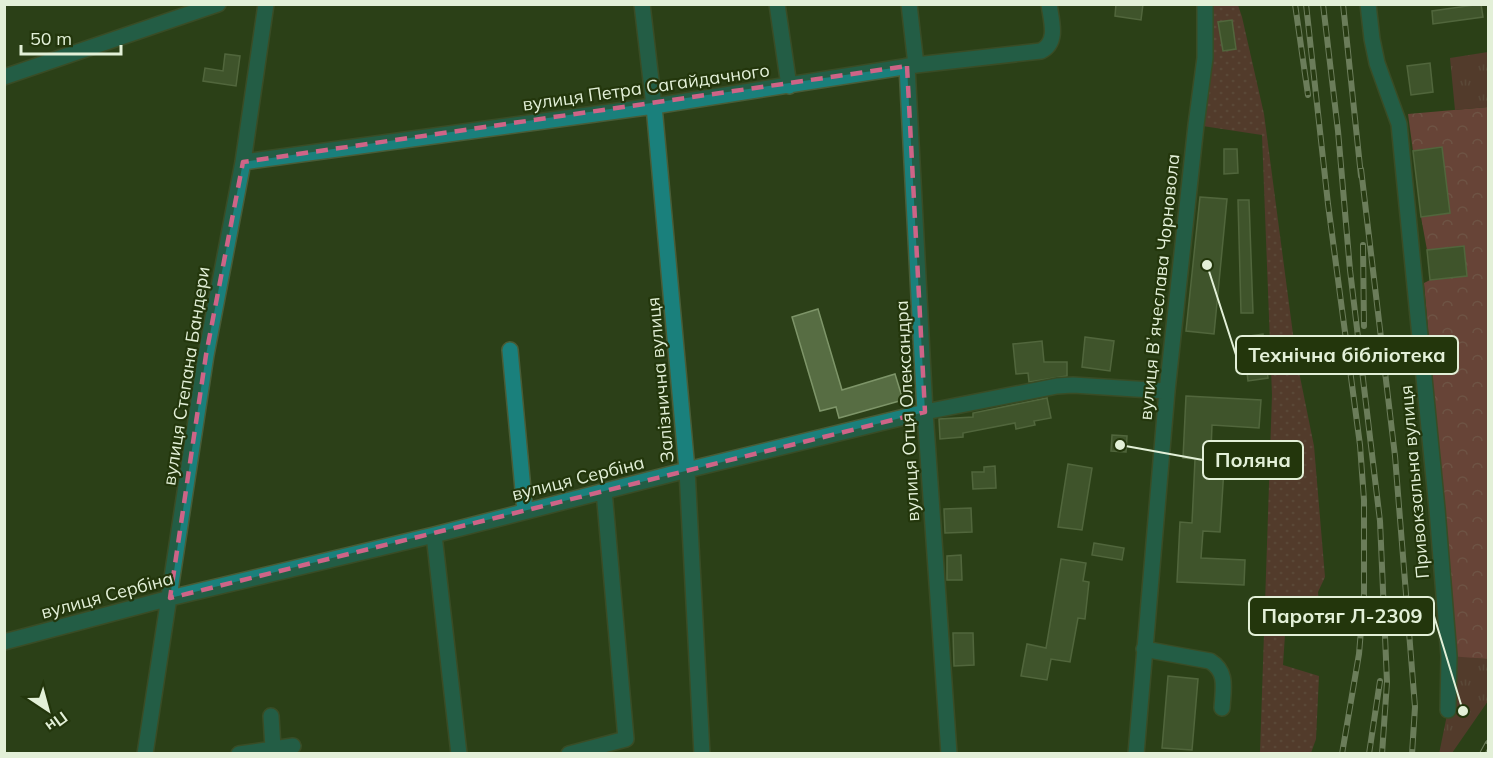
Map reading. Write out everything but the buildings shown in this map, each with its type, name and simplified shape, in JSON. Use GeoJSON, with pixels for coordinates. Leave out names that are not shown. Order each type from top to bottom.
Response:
{"type":"FeatureCollection","features":[{"type":"Feature","properties":{"kind":"street"},"geometry":{"type":"LineString","coordinates":[[4,77],[218,4]]}},
{"type":"Feature","properties":{"kind":"street","name":"вулиця Степана Бандери"},"geometry":{"type":"LineString","coordinates":[[145,753],[206,356],[243,162],[266,4]]}},
{"type":"Feature","properties":{"kind":"street","name":"Залізнична вулиця"},"geometry":{"type":"LineString","coordinates":[[642,4],[654,106],[687,470],[702,753]]}},
{"type":"Feature","properties":{"kind":"street"},"geometry":{"type":"LineString","coordinates":[[777,4],[789,86]]}},
{"type":"Feature","properties":{"kind":"street","name":"вулиця Отця Олександра"},"geometry":{"type":"LineString","coordinates":[[909,4],[926,412],[949,753]]}},
{"type":"Feature","properties":{"kind":"street","name":"вулиця Петра Сагайдачного"},"geometry":{"type":"LineString","coordinates":[[243,162],[654,106],[912,65],[1041,51],[1052,42],[1049,4]]}},
{"type":"Feature","properties":{"kind":"street","name":"вулиця Вʼячеслава Чорновола"},"geometry":{"type":"LineString","coordinates":[[1136,753],[1167,391],[1205,58],[1205,4]]}},
{"type":"Feature","properties":{"kind":"street","name":"Привокзальна вулиця"},"geometry":{"type":"LineString","coordinates":[[1368,4],[1377,63],[1399,124],[1437,509],[1449,656],[1448,710]]}},
{"type":"Feature","properties":{"kind":"street"},"geometry":{"type":"LineString","coordinates":[[510,350],[525,511]]}},
{"type":"Feature","properties":{"kind":"street","name":"вулиця Сербіна"},"geometry":{"type":"LineString","coordinates":[[4,642],[170,598],[434,535],[926,412],[1057,386],[1167,391]]}},
{"type":"Feature","properties":{"kind":"street"},"geometry":{"type":"LineString","coordinates":[[569,753],[626,739],[604,491]]}},
{"type":"Feature","properties":{"kind":"street"},"geometry":{"type":"LineString","coordinates":[[434,535],[459,753]]}},
{"type":"Feature","properties":{"kind":"street"},"geometry":{"type":"LineString","coordinates":[[1144,649],[1210,660],[1216,664],[1224,678],[1222,708]]}},
{"type":"Feature","properties":{"kind":"street"},"geometry":{"type":"LineString","coordinates":[[271,716],[273,748]]}},
{"type":"Feature","properties":{"kind":"street"},"geometry":{"type":"LineString","coordinates":[[239,753],[293,746]]}},
{"type":"Feature","properties":{"kind":"highlighted area"},"geometry":{"type":"Polygon","coordinates":[[[907,66],[925,412],[170,598],[206,355],[243,162],[907,66]]]}},
{"type":"Feature","properties":{"kind":"green space"},"geometry":{"type":"Polygon","coordinates":[[[1205,5],[1238,5],[1242,17],[1264,114],[1296,357],[1314,446],[1325,577],[1318,592],[1319,603],[1287,604],[1283,665],[1319,676],[1316,739],[1311,753],[1260,753],[1272,395],[1262,135],[1196,125],[1205,5]]]}},
{"type":"Feature","properties":{"kind":"green space"},"geometry":{"type":"Polygon","coordinates":[[[1488,52],[1488,107],[1455,110],[1450,58],[1488,52]]]}},
{"type":"Feature","properties":{"kind":"green space"},"geometry":{"type":"Polygon","coordinates":[[[1488,107],[1488,659],[1457,658],[1424,283],[1430,280],[1467,276],[1464,247],[1427,250],[1421,217],[1449,213],[1441,147],[1413,151],[1408,114],[1488,107]]]}},
{"type":"Feature","properties":{"kind":"green space"},"geometry":{"type":"Polygon","coordinates":[[[1449,656],[1488,659],[1488,701],[1452,753],[1439,754],[1448,710],[1449,656]]]}},
{"type":"Feature","properties":{"kind":"railway"},"geometry":{"type":"LineString","coordinates":[[1295,4],[1308,95]]}},
{"type":"Feature","properties":{"kind":"railway"},"geometry":{"type":"LineString","coordinates":[[1306,4],[1328,204],[1360,445],[1364,500],[1364,594],[1359,654],[1342,754]]}},
{"type":"Feature","properties":{"kind":"railway"},"geometry":{"type":"LineString","coordinates":[[1323,4],[1338,131],[1350,270],[1380,521],[1387,682],[1382,754]]}},
{"type":"Feature","properties":{"kind":"railway"},"geometry":{"type":"LineString","coordinates":[[1343,4],[1361,176]]}},
{"type":"Feature","properties":{"kind":"railway"},"geometry":{"type":"LineString","coordinates":[[1361,169],[1395,456],[1415,707],[1412,754]]}},
{"type":"Feature","properties":{"kind":"railway"},"geometry":{"type":"LineString","coordinates":[[1363,245],[1364,326]]}},
{"type":"Feature","properties":{"kind":"railway"},"geometry":{"type":"LineString","coordinates":[[1369,754],[1380,681]]}},
{"type":"Feature","properties":{"kind":"railway"},"geometry":{"type":"LineString","coordinates":[[1482,754],[1488,743]]}},
{"type":"Feature","properties":{"kind":"place","name":"Технічна бібліотека"},"geometry":{"type":"Point","coordinates":[1207,265]}},
{"type":"Feature","properties":{"kind":"place","name":"Поляна"},"geometry":{"type":"Point","coordinates":[1120,445]}},
{"type":"Feature","properties":{"kind":"place","name":"Паротяг Л-2309"},"geometry":{"type":"Point","coordinates":[1463,711]}}]}
